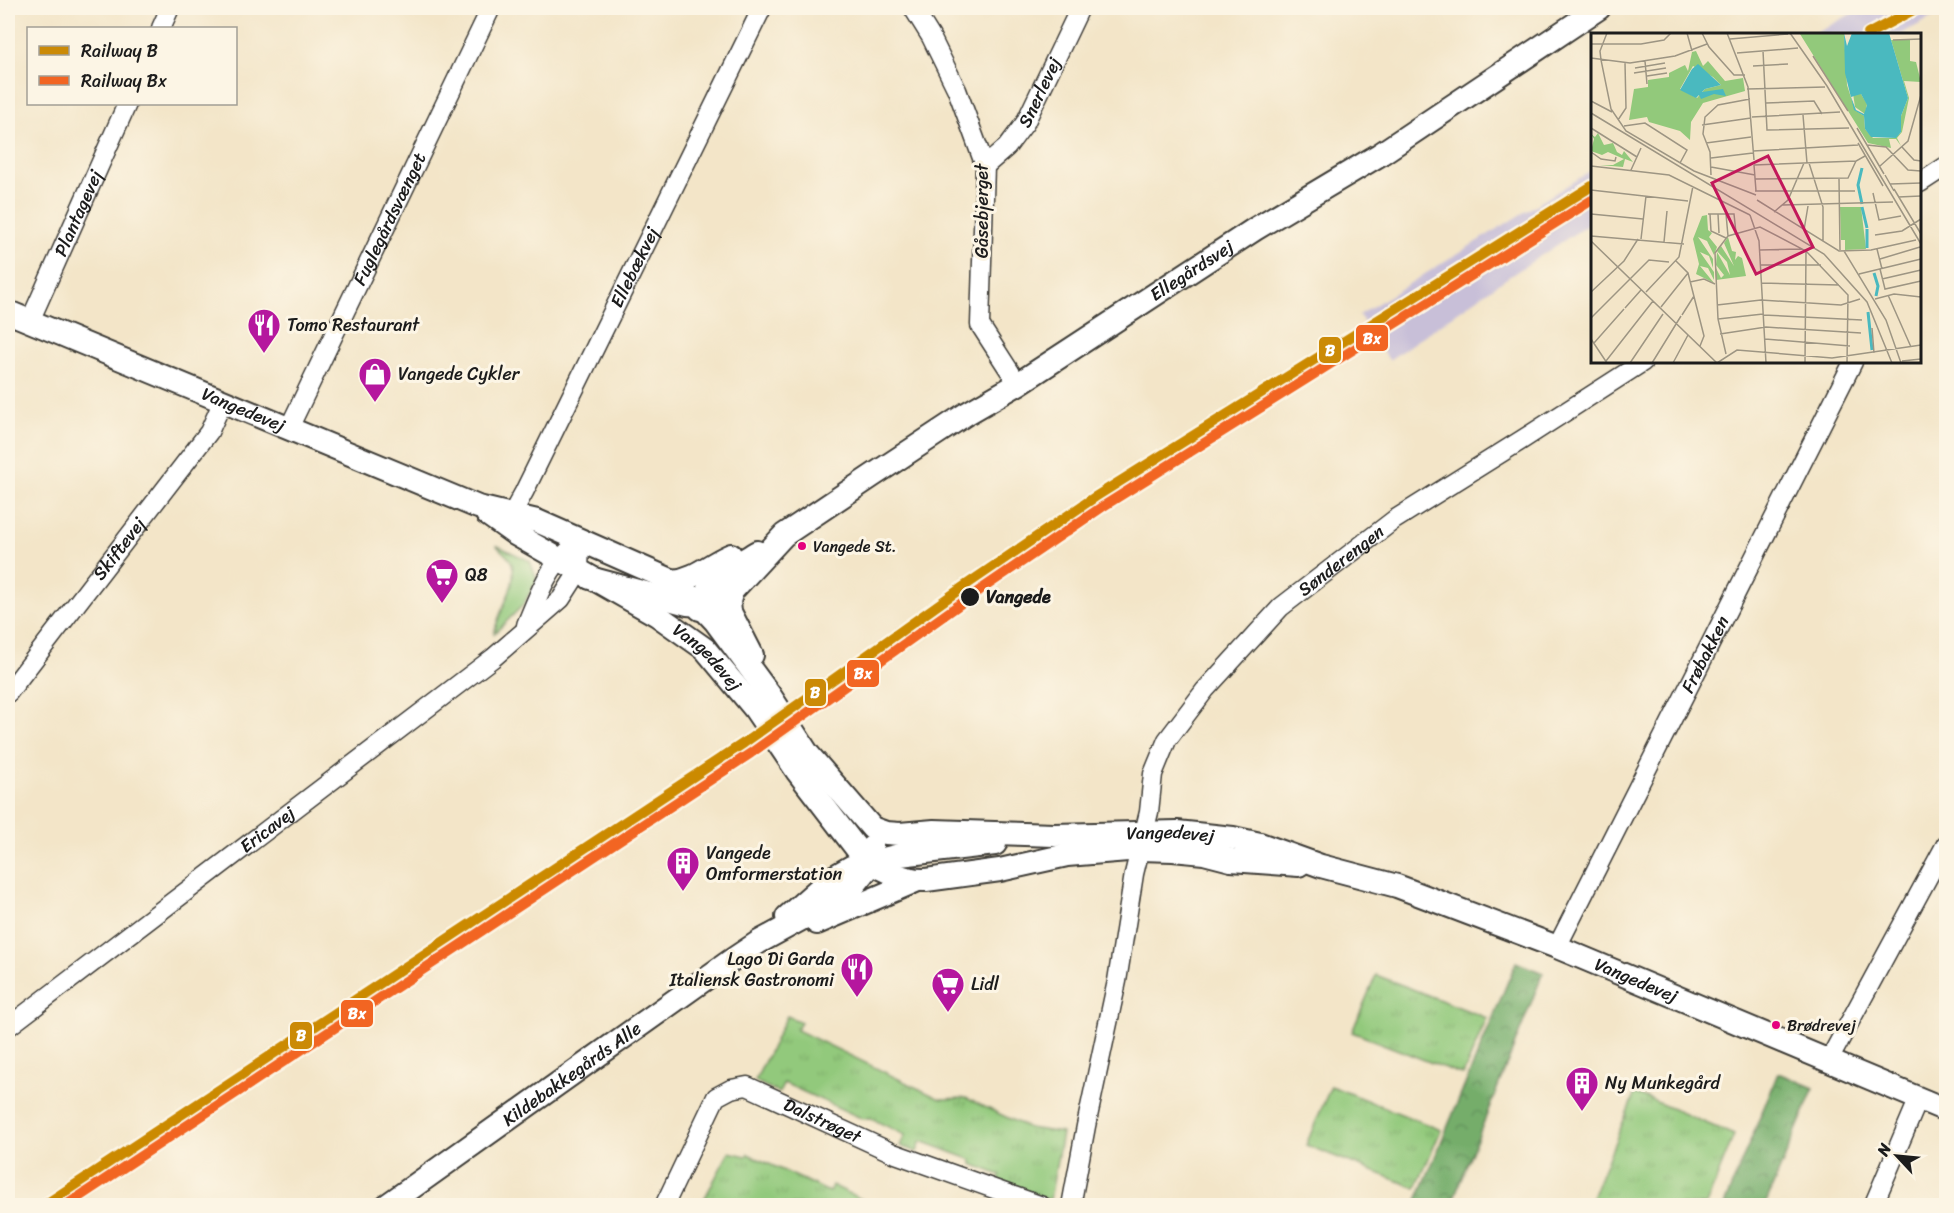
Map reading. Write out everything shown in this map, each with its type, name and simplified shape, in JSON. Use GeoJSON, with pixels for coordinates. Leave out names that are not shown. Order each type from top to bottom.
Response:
{"type":"FeatureCollection","features":[{"type":"Feature","properties":{"kind":"street"},"geometry":{"type":"LineString","coordinates":[[161,27],[170,8]]}},
{"type":"Feature","properties":{"kind":"street","name":"Fuglegårdsvænget"},"geometry":{"type":"LineString","coordinates":[[289,428],[491,8]]}},
{"type":"Feature","properties":{"kind":"street","name":"Ellebækvej"},"geometry":{"type":"LineString","coordinates":[[509,521],[762,8]]}},
{"type":"Feature","properties":{"kind":"street","name":"Gåsebjerget"},"geometry":{"type":"LineString","coordinates":[[913,8],[931,37],[957,90],[977,139],[985,166],[980,325],[1018,384]]}},
{"type":"Feature","properties":{"kind":"street","name":"Snerlevej"},"geometry":{"type":"LineString","coordinates":[[985,166],[1007,147],[1025,123],[1080,8]]}},
{"type":"Feature","properties":{"kind":"street","name":"Ellegårdsvej"},"geometry":{"type":"LineString","coordinates":[[673,581],[695,576],[712,564],[784,535],[966,414],[1018,384],[1255,229],[1379,155],[1591,10]]}},
{"type":"Feature","properties":{"kind":"street","name":"Plantagevej"},"geometry":{"type":"LineString","coordinates":[[30,321],[127,105]]}},
{"type":"Feature","properties":{"kind":"street"},"geometry":{"type":"LineString","coordinates":[[1921,182],[1947,166]]}},
{"type":"Feature","properties":{"kind":"street","name":"Vangedevej"},"geometry":{"type":"LineString","coordinates":[[8,312],[509,521],[559,559],[657,615],[705,649],[765,701]]}},
{"type":"Feature","properties":{"kind":"street","name":"Sønderengen"},"geometry":{"type":"LineString","coordinates":[[1142,840],[1153,774],[1167,740],[1205,690],[1281,607],[1394,520],[1641,363]]}},
{"type":"Feature","properties":{"kind":"street","name":"Frøbakken"},"geometry":{"type":"LineString","coordinates":[[1557,947],[1853,363]]}},
{"type":"Feature","properties":{"kind":"street","name":"Skiftevej"},"geometry":{"type":"LineString","coordinates":[[8,693],[209,432],[223,401]]}},
{"type":"Feature","properties":{"kind":"street","name":"Vangedevej"},"geometry":{"type":"LineString","coordinates":[[509,521],[537,521],[673,581],[700,605],[715,621],[765,701],[800,764],[852,843],[875,871],[918,880],[1000,870],[1142,840]]}},
{"type":"Feature","properties":{"kind":"street"},"geometry":{"type":"LineString","coordinates":[[705,649],[700,631],[700,605],[708,589],[726,571],[784,535]]}},
{"type":"Feature","properties":{"kind":"street","name":"Ellegårdsvej"},"geometry":{"type":"LineString","coordinates":[[732,591],[784,535]]}},
{"type":"Feature","properties":{"kind":"street"},"geometry":{"type":"LineString","coordinates":[[580,541],[584,574],[675,602],[700,605],[732,591]]}},
{"type":"Feature","properties":{"kind":"street","name":"Ericavej"},"geometry":{"type":"LineString","coordinates":[[524,629],[542,587],[559,559],[580,541]]}},
{"type":"Feature","properties":{"kind":"street","name":"Ericavej"},"geometry":{"type":"LineString","coordinates":[[8,1027],[493,658],[561,599],[584,574]]}},
{"type":"Feature","properties":{"kind":"street"},"geometry":{"type":"LineString","coordinates":[[732,591],[729,602],[730,612],[745,638],[765,701]]}},
{"type":"Feature","properties":{"kind":"street","name":"Vangedevej"},"geometry":{"type":"LineString","coordinates":[[800,764],[872,828],[886,833],[934,831],[1142,840],[1231,860],[1321,866],[1397,886],[1557,947],[1947,1110]]}},
{"type":"Feature","properties":{"kind":"street"},"geometry":{"type":"LineString","coordinates":[[872,828],[875,871]]}},
{"type":"Feature","properties":{"kind":"street"},"geometry":{"type":"LineString","coordinates":[[840,895],[875,871],[903,863],[916,854],[1054,835]]}},
{"type":"Feature","properties":{"kind":"street"},"geometry":{"type":"LineString","coordinates":[[1071,1206],[1117,981],[1134,874],[1142,840]]}},
{"type":"Feature","properties":{"kind":"street"},"geometry":{"type":"LineString","coordinates":[[1828,1062],[1947,844]]}},
{"type":"Feature","properties":{"kind":"street"},"geometry":{"type":"LineString","coordinates":[[840,895],[875,871]]}},
{"type":"Feature","properties":{"kind":"street","name":"Kildebakkegårds Alle"},"geometry":{"type":"LineString","coordinates":[[386,1206],[759,942],[840,895]]}},
{"type":"Feature","properties":{"kind":"street","name":"Dalstrøget"},"geometry":{"type":"LineString","coordinates":[[664,1206],[716,1097],[731,1089],[747,1086],[893,1153],[1042,1206]]}},
{"type":"Feature","properties":{"kind":"street"},"geometry":{"type":"LineString","coordinates":[[1873,1206],[1919,1098]]}},
{"type":"Feature","properties":{"kind":"shaded area"},"geometry":{"type":"Polygon","coordinates":[[[1862,8],[1946,8],[1903,33],[1816,33],[1862,8]]]}},
{"type":"Feature","properties":{"kind":"shaded area"},"geometry":{"type":"Polygon","coordinates":[[[1591,171],[1591,223],[1389,360],[1359,315],[1591,171]]]}},
{"type":"Feature","properties":{"kind":"green space"},"geometry":{"type":"Polygon","coordinates":[[[496,545],[530,561],[537,580],[523,605],[494,634],[513,580],[512,564],[496,545]]]}},
{"type":"Feature","properties":{"kind":"green space"},"geometry":{"type":"Polygon","coordinates":[[[1516,962],[1543,973],[1451,1205],[1415,1205],[1516,962]]]}},
{"type":"Feature","properties":{"kind":"green space"},"geometry":{"type":"Polygon","coordinates":[[[1376,975],[1487,1018],[1463,1075],[1352,1032],[1376,975]]]}},
{"type":"Feature","properties":{"kind":"green space"},"geometry":{"type":"Polygon","coordinates":[[[787,1016],[801,1022],[797,1030],[940,1099],[966,1098],[1029,1128],[1062,1133],[1050,1200],[998,1183],[1000,1175],[972,1164],[972,1160],[921,1141],[917,1152],[900,1146],[905,1135],[870,1118],[863,1119],[784,1083],[779,1093],[755,1081],[787,1016]]]}},
{"type":"Feature","properties":{"kind":"green space"},"geometry":{"type":"Polygon","coordinates":[[[1778,1073],[1814,1088],[1765,1205],[1724,1205],[1778,1073]]]}},
{"type":"Feature","properties":{"kind":"green space"},"geometry":{"type":"Polygon","coordinates":[[[1331,1086],[1441,1130],[1416,1188],[1306,1145],[1331,1086]]]}},
{"type":"Feature","properties":{"kind":"green space"},"geometry":{"type":"Polygon","coordinates":[[[1635,1093],[1734,1135],[1706,1205],[1589,1205],[1635,1093]]]}},
{"type":"Feature","properties":{"kind":"green space"},"geometry":{"type":"Polygon","coordinates":[[[729,1152],[746,1156],[748,1154],[829,1192],[832,1185],[873,1205],[701,1205],[729,1152]]]}},
{"type":"Feature","properties":{"kind":"rail line","name":"B"},"geometry":{"type":"LineString","coordinates":[[1870,33],[1917,8]]}},
{"type":"Feature","properties":{"kind":"rail line","name":"B"},"geometry":{"type":"LineString","coordinates":[[43,1206],[744,743],[963,587],[1095,497],[1591,187]]}},
{"type":"Feature","properties":{"kind":"rail line","name":"Bx"},"geometry":{"type":"LineString","coordinates":[[65,1206],[751,753],[970,597],[1102,507],[1591,201]]}},
{"type":"Feature","properties":{"kind":"place","name":"Tomo Restaurant"},"geometry":{"type":"Point","coordinates":[264,354]}},
{"type":"Feature","properties":{"kind":"place","name":"Vangede Cykler"},"geometry":{"type":"Point","coordinates":[375,403]}},
{"type":"Feature","properties":{"kind":"place","name":"Vangede St."},"geometry":{"type":"Point","coordinates":[802,546]}},
{"type":"Feature","properties":{"kind":"place","name":"Vangede"},"geometry":{"type":"Point","coordinates":[970,597]}},
{"type":"Feature","properties":{"kind":"place","name":"Q8"},"geometry":{"type":"Point","coordinates":[442,604]}},
{"type":"Feature","properties":{"kind":"place","name":"Vangede Omformerstation"},"geometry":{"type":"Point","coordinates":[683,892]}},
{"type":"Feature","properties":{"kind":"place","name":"Lago Di Garda Italiensk Gastronomi"},"geometry":{"type":"Point","coordinates":[857,998]}},
{"type":"Feature","properties":{"kind":"place","name":"Lidl"},"geometry":{"type":"Point","coordinates":[948,1013]}},
{"type":"Feature","properties":{"kind":"place","name":"Brødrevej"},"geometry":{"type":"Point","coordinates":[1776,1025]}},
{"type":"Feature","properties":{"kind":"place","name":"Ny Munkegård"},"geometry":{"type":"Point","coordinates":[1582,1112]}}]}
